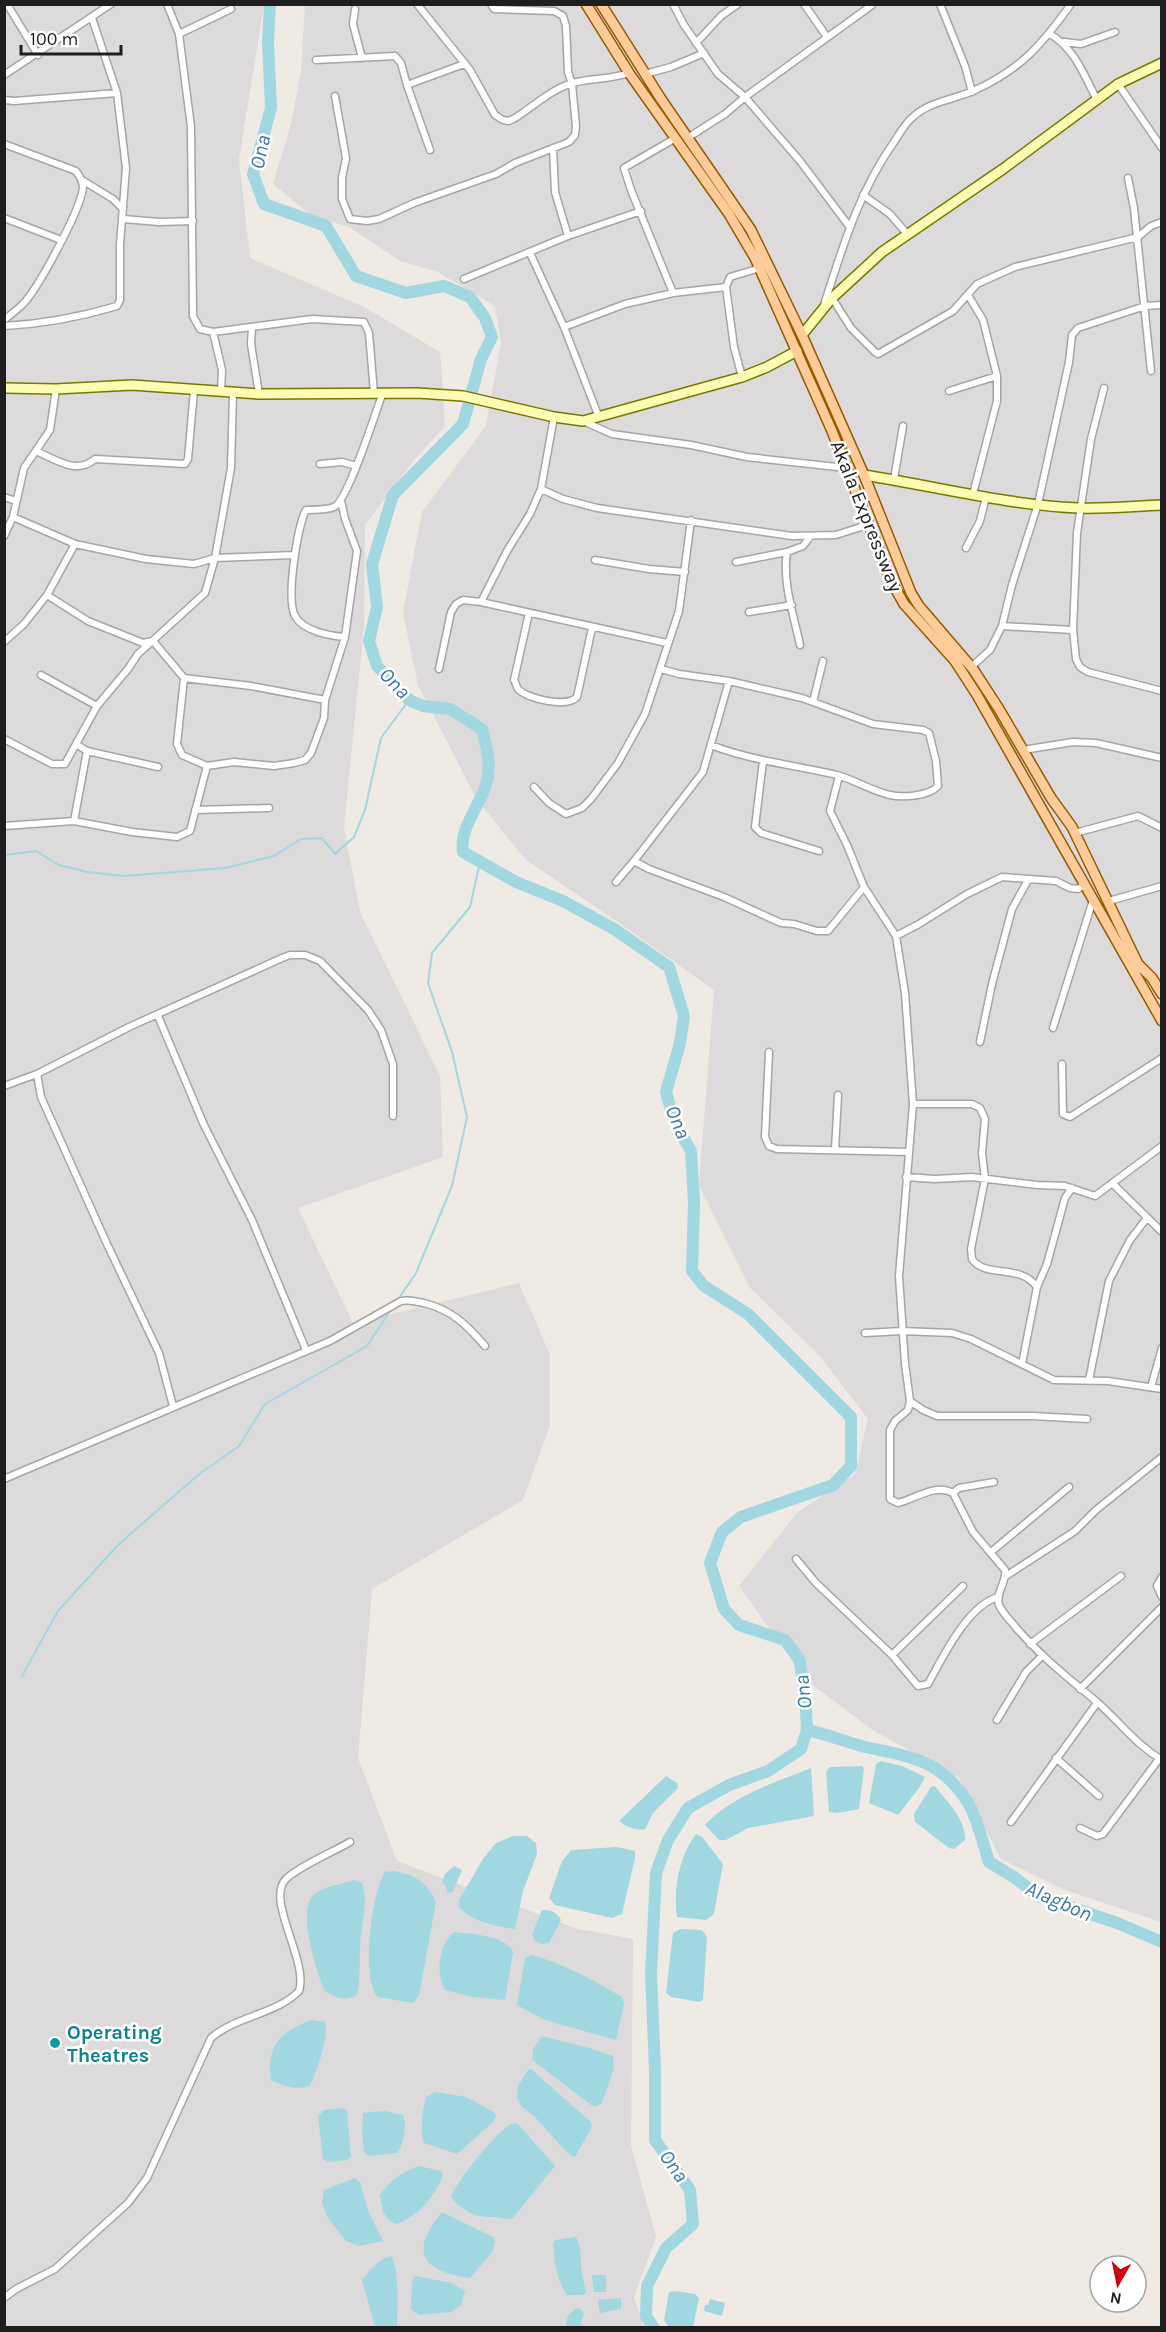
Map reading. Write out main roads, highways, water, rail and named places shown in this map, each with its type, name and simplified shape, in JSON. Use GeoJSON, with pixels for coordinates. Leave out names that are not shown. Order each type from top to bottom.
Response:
{"type":"FeatureCollection","features":[{"type":"Feature","properties":{"kind":"main road","name":"Akala Expressway"},"geometry":{"type":"LineString","coordinates":[[586,4],[629,73],[729,214],[760,268],[870,524],[891,581],[904,604],[965,675],[1161,1021]]}},
{"type":"Feature","properties":{"kind":"main road","name":"Akala Expressway"},"geometry":{"type":"LineString","coordinates":[[601,4],[645,74],[752,230],[864,474],[911,593],[919,606],[971,667],[1073,830],[1138,964],[1152,978],[1161,994]]}},
{"type":"Feature","properties":{"kind":"main road"},"geometry":{"type":"LineString","coordinates":[[729,214],[738,208]]}},
{"type":"Feature","properties":{"kind":"main road"},"geometry":{"type":"LineString","coordinates":[[1061,844],[1073,830]]}},
{"type":"Feature","properties":{"kind":"main road"},"geometry":{"type":"LineString","coordinates":[[1072,866],[1088,859]]}},
{"type":"Feature","properties":{"kind":"water"},"geometry":{"type":"Polygon","coordinates":[[[881,1761],[902,1766],[925,1777],[898,1815],[869,1803],[876,1764],[881,1761]]]}},
{"type":"Feature","properties":{"kind":"water"},"geometry":{"type":"Polygon","coordinates":[[[862,1766],[864,1769],[859,1809],[829,1812],[826,1772],[830,1767],[862,1766]]]}},
{"type":"Feature","properties":{"kind":"water"},"geometry":{"type":"Polygon","coordinates":[[[811,1768],[814,1816],[748,1828],[726,1840],[719,1840],[705,1825],[741,1798],[811,1768]]]}},
{"type":"Feature","properties":{"kind":"water"},"geometry":{"type":"Polygon","coordinates":[[[666,1776],[677,1783],[678,1788],[653,1813],[645,1829],[631,1828],[619,1821],[666,1776]]]}},
{"type":"Feature","properties":{"kind":"water"},"geometry":{"type":"Polygon","coordinates":[[[935,1786],[955,1811],[962,1825],[965,1840],[954,1849],[949,1848],[915,1822],[914,1814],[931,1787],[935,1786]]]}},
{"type":"Feature","properties":{"kind":"water"},"geometry":{"type":"Polygon","coordinates":[[[696,1834],[702,1837],[723,1864],[714,1914],[706,1920],[677,1917],[676,1895],[681,1863],[696,1834]]]}},
{"type":"Feature","properties":{"kind":"water"},"geometry":{"type":"Polygon","coordinates":[[[513,1836],[527,1836],[536,1843],[537,1854],[523,1891],[515,1929],[477,1920],[459,1907],[459,1900],[483,1859],[496,1843],[513,1836]]]}},
{"type":"Feature","properties":{"kind":"water"},"geometry":{"type":"Polygon","coordinates":[[[617,1847],[635,1851],[622,1914],[612,1918],[555,1905],[549,1898],[562,1861],[571,1850],[617,1847]]]}},
{"type":"Feature","properties":{"kind":"water"},"geometry":{"type":"Polygon","coordinates":[[[454,1866],[462,1870],[452,1893],[447,1892],[446,1886],[442,1883],[445,1874],[454,1866]]]}},
{"type":"Feature","properties":{"kind":"water"},"geometry":{"type":"Polygon","coordinates":[[[395,1871],[420,1881],[436,1902],[419,1995],[413,2003],[378,1997],[373,1988],[370,1973],[370,1935],[376,1897],[385,1872],[395,1871]]]}},
{"type":"Feature","properties":{"kind":"water"},"geometry":{"type":"Polygon","coordinates":[[[353,1880],[362,1883],[365,1899],[360,1941],[359,1979],[356,1996],[343,1998],[335,1997],[324,1990],[309,1939],[307,1910],[310,1899],[317,1892],[353,1880]]]}},
{"type":"Feature","properties":{"kind":"water"},"geometry":{"type":"Polygon","coordinates":[[[542,1910],[553,1912],[561,1920],[549,1943],[542,1944],[535,1941],[532,1935],[542,1910]]]}},
{"type":"Feature","properties":{"kind":"water"},"geometry":{"type":"Polygon","coordinates":[[[680,1929],[702,1930],[707,1937],[703,2000],[699,2002],[671,1997],[666,1993],[673,1933],[680,1929]]]}},
{"type":"Feature","properties":{"kind":"water"},"geometry":{"type":"Polygon","coordinates":[[[454,1932],[487,1936],[509,1946],[513,1952],[505,2000],[473,1997],[445,1990],[440,1975],[440,1959],[445,1944],[454,1932]]]}},
{"type":"Feature","properties":{"kind":"water"},"geometry":{"type":"Polygon","coordinates":[[[532,1955],[578,1973],[622,1997],[624,2004],[616,2040],[545,2020],[517,2005],[525,1958],[532,1955]]]}},
{"type":"Feature","properties":{"kind":"water"},"geometry":{"type":"Polygon","coordinates":[[[312,2020],[325,2022],[326,2029],[322,2054],[310,2086],[290,2087],[271,2080],[271,2057],[278,2041],[292,2029],[312,2020]]]}},
{"type":"Feature","properties":{"kind":"water"},"geometry":{"type":"Polygon","coordinates":[[[542,2036],[613,2056],[614,2068],[602,2103],[596,2106],[591,2105],[532,2059],[533,2049],[542,2036]]]}},
{"type":"Feature","properties":{"kind":"water"},"geometry":{"type":"Polygon","coordinates":[[[531,2069],[591,2122],[592,2127],[575,2157],[570,2155],[535,2117],[522,2107],[517,2098],[518,2086],[531,2069]]]}},
{"type":"Feature","properties":{"kind":"water"},"geometry":{"type":"Polygon","coordinates":[[[435,2092],[466,2097],[494,2112],[496,2117],[457,2154],[424,2143],[422,2126],[426,2097],[435,2092]]]}},
{"type":"Feature","properties":{"kind":"water"},"geometry":{"type":"Polygon","coordinates":[[[343,2108],[347,2111],[351,2156],[347,2160],[328,2162],[323,2159],[318,2116],[324,2110],[343,2108]]]}},
{"type":"Feature","properties":{"kind":"water"},"geometry":{"type":"Polygon","coordinates":[[[384,2111],[403,2115],[405,2130],[403,2140],[397,2153],[369,2156],[364,2152],[363,2113],[384,2111]]]}},
{"type":"Feature","properties":{"kind":"water"},"geometry":{"type":"Polygon","coordinates":[[[514,2123],[518,2124],[555,2166],[513,2218],[505,2219],[470,2213],[451,2197],[461,2179],[479,2156],[499,2134],[514,2123]]]}},
{"type":"Feature","properties":{"kind":"water"},"geometry":{"type":"Polygon","coordinates":[[[419,2166],[441,2171],[443,2175],[439,2183],[419,2211],[397,2224],[389,2221],[383,2212],[380,2195],[397,2177],[419,2166]]]}},
{"type":"Feature","properties":{"kind":"water"},"geometry":{"type":"Polygon","coordinates":[[[355,2178],[360,2182],[368,2211],[383,2241],[359,2246],[346,2241],[328,2218],[322,2203],[324,2190],[355,2178]]]}},
{"type":"Feature","properties":{"kind":"water"},"geometry":{"type":"Polygon","coordinates":[[[442,2212],[495,2238],[493,2251],[470,2278],[440,2270],[431,2265],[425,2257],[423,2249],[426,2238],[442,2212]]]}},
{"type":"Feature","properties":{"kind":"water"},"geometry":{"type":"Polygon","coordinates":[[[576,2237],[580,2247],[586,2293],[567,2295],[556,2270],[553,2243],[555,2240],[576,2237]]]}},
{"type":"Feature","properties":{"kind":"water"},"geometry":{"type":"Polygon","coordinates":[[[391,2256],[397,2281],[397,2327],[375,2327],[362,2280],[378,2262],[391,2256]]]}},
{"type":"Feature","properties":{"kind":"water"},"geometry":{"type":"Polygon","coordinates":[[[592,2275],[606,2275],[606,2292],[594,2292],[592,2275]]]}},
{"type":"Feature","properties":{"kind":"water"},"geometry":{"type":"Polygon","coordinates":[[[415,2276],[452,2283],[465,2291],[461,2305],[451,2312],[419,2315],[411,2309],[412,2281],[415,2276]]]}},
{"type":"Feature","properties":{"kind":"water"},"geometry":{"type":"Polygon","coordinates":[[[669,2292],[695,2294],[699,2298],[693,2327],[669,2327],[664,2320],[669,2292]]]}},
{"type":"Feature","properties":{"kind":"water"},"geometry":{"type":"Polygon","coordinates":[[[621,2298],[621,2309],[600,2313],[598,2300],[621,2298]]]}},
{"type":"Feature","properties":{"kind":"water"},"geometry":{"type":"Polygon","coordinates":[[[710,2299],[725,2303],[722,2316],[704,2311],[710,2299]]]}},
{"type":"Feature","properties":{"kind":"water"},"geometry":{"type":"Polygon","coordinates":[[[578,2308],[583,2311],[584,2315],[581,2321],[582,2327],[566,2327],[568,2316],[578,2308]]]}},
{"type":"Feature","properties":{"kind":"waterway","name":"Ona"},"geometry":{"type":"LineString","coordinates":[[270,4],[268,42],[271,108],[253,174],[264,204],[326,226],[356,276],[406,293],[444,286],[470,297],[485,318],[492,337],[481,359],[463,424],[393,495],[372,564],[377,607],[369,641],[377,666],[409,700],[423,706],[450,709],[482,729],[488,757],[488,778],[467,826],[463,852],[516,882],[563,901],[614,929],[669,967],[684,1016],[680,1043],[666,1092],[674,1121],[691,1151],[694,1202],[692,1271],[704,1286],[748,1314],[851,1417],[851,1466],[833,1485],[741,1517],[722,1532],[710,1563],[724,1609],[739,1625],[785,1640],[799,1659],[805,1691],[807,1730],[801,1749],[768,1771],[729,1785],[688,1808],[668,1840],[656,1873],[651,1974],[655,2140],[690,2190],[693,2224],[666,2248],[647,2286],[646,2316],[654,2328]]}},
{"type":"Feature","properties":{"kind":"waterway"},"geometry":{"type":"LineString","coordinates":[[4,855],[36,851],[59,865],[87,872],[124,876],[225,868],[274,856],[301,839],[322,838],[335,854],[354,837],[365,810],[381,738],[409,700]]}},
{"type":"Feature","properties":{"kind":"waterway"},"geometry":{"type":"LineString","coordinates":[[397,1301],[416,1273],[452,1186],[467,1117],[452,1052],[428,983],[432,953],[470,907],[480,862]]}},
{"type":"Feature","properties":{"kind":"waterway"},"geometry":{"type":"LineString","coordinates":[[22,1676],[58,1611],[118,1545],[198,1475],[239,1446],[265,1404],[367,1346],[392,1308]]}},
{"type":"Feature","properties":{"kind":"waterway","name":"Alagbon"},"geometry":{"type":"LineString","coordinates":[[807,1730],[910,1757],[935,1768],[957,1787],[971,1807],[989,1862],[1014,1877],[1038,1896],[1117,1923],[1162,1942]]}},
{"type":"Feature","properties":{"kind":"place","name":"Operating Theatres"},"geometry":{"type":"Point","coordinates":[55,2043]}}]}
